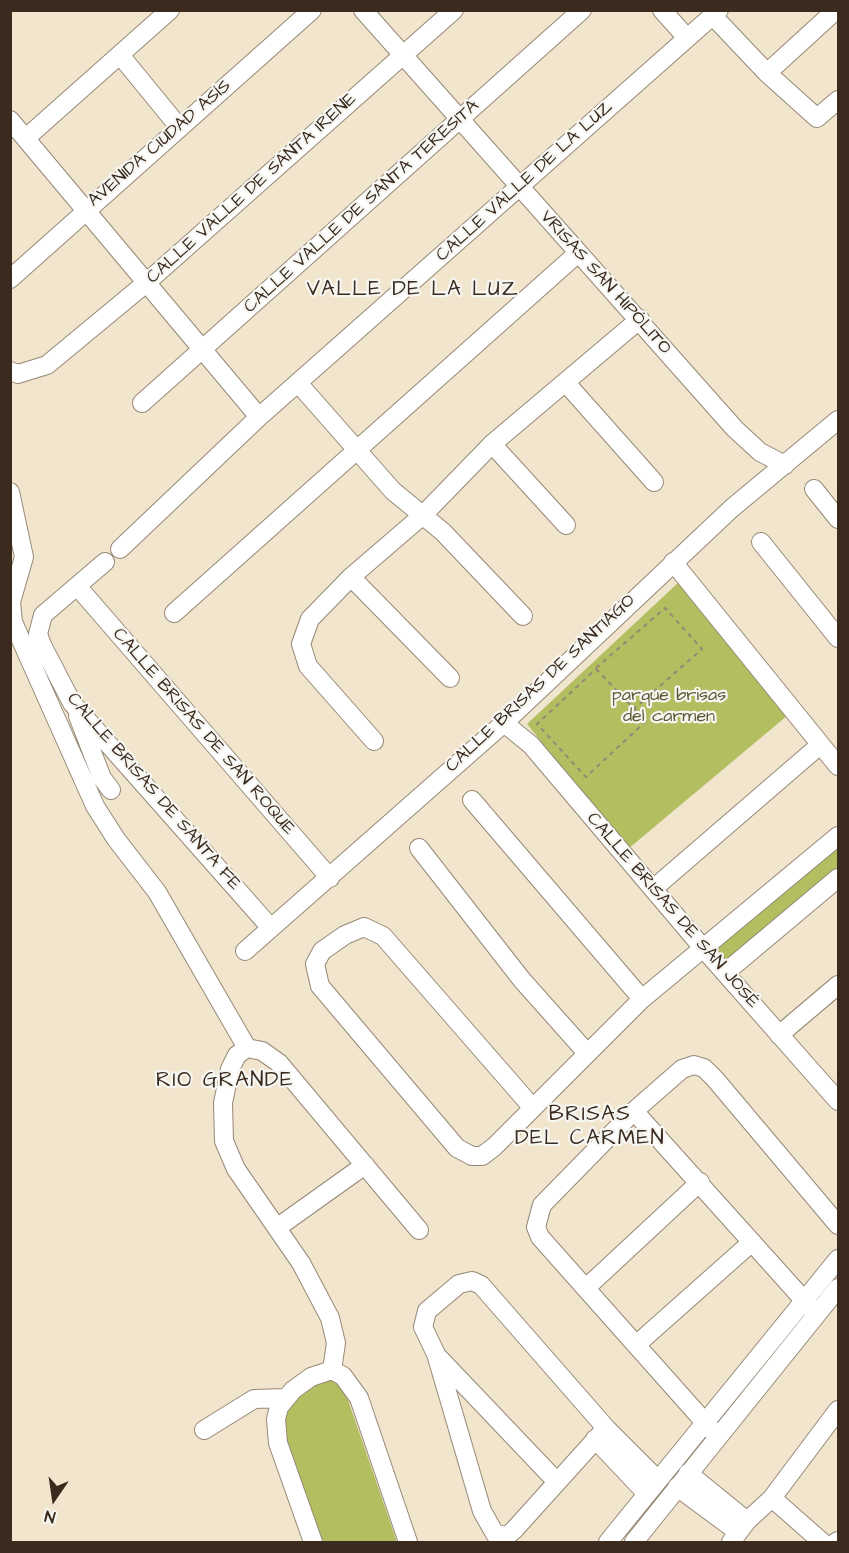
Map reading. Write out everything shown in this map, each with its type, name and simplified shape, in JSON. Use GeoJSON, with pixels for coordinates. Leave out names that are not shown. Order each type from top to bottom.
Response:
{"type":"FeatureCollection","features":[{"type":"Feature","properties":{"kind":"street"},"geometry":{"type":"LineString","coordinates":[[26,138],[170,10]]}},
{"type":"Feature","properties":{"kind":"street","name":"AVENIDA CIUDAD ASÍS"},"geometry":{"type":"LineString","coordinates":[[10,279],[312,10]]}},
{"type":"Feature","properties":{"kind":"street","name":"VRISAS SAN HIPÓLITO"},"geometry":{"type":"LineString","coordinates":[[363,10],[401,57],[750,444],[785,465]]}},
{"type":"Feature","properties":{"kind":"street","name":"CALLE VALLE DE SANTA IRENE"},"geometry":{"type":"LineString","coordinates":[[13,378],[47,365],[146,283],[454,10]]}},
{"type":"Feature","properties":{"kind":"street","name":"CALLE VALLE DE SANTA TERESITA"},"geometry":{"type":"LineString","coordinates":[[142,403],[582,10]]}},
{"type":"Feature","properties":{"kind":"street"},"geometry":{"type":"LineString","coordinates":[[662,10],[687,38]]}},
{"type":"Feature","properties":{"kind":"street"},"geometry":{"type":"LineString","coordinates":[[767,73],[836,10]]}},
{"type":"Feature","properties":{"kind":"street"},"geometry":{"type":"LineString","coordinates":[[716,14],[767,73],[817,118],[838,100]]}},
{"type":"Feature","properties":{"kind":"street","name":"CALLE VALLE DE LA LUZ"},"geometry":{"type":"LineString","coordinates":[[120,549],[259,417],[716,14]]}},
{"type":"Feature","properties":{"kind":"street"},"geometry":{"type":"LineString","coordinates":[[120,55],[178,127]]}},
{"type":"Feature","properties":{"kind":"street"},"geometry":{"type":"LineString","coordinates":[[10,120],[259,417]]}},
{"type":"Feature","properties":{"kind":"street"},"geometry":{"type":"LineString","coordinates":[[174,613],[578,253]]}},
{"type":"Feature","properties":{"kind":"street"},"geometry":{"type":"LineString","coordinates":[[374,741],[308,666],[302,654],[303,634],[318,608],[423,515],[492,444],[640,320]]}},
{"type":"Feature","properties":{"kind":"street"},"geometry":{"type":"LineString","coordinates":[[298,383],[393,491],[443,532],[523,616]]}},
{"type":"Feature","properties":{"kind":"street"},"geometry":{"type":"LineString","coordinates":[[566,383],[654,482]]}},
{"type":"Feature","properties":{"kind":"street","name":"CALLE BRISAS DE SANTIAGO"},"geometry":{"type":"LineString","coordinates":[[245,951],[504,723],[673,562],[838,420]]}},
{"type":"Feature","properties":{"kind":"street"},"geometry":{"type":"LineString","coordinates":[[492,444],[566,525]]}},
{"type":"Feature","properties":{"kind":"street"},"geometry":{"type":"LineString","coordinates":[[814,489],[838,519]]}},
{"type":"Feature","properties":{"kind":"street"},"geometry":{"type":"LineString","coordinates":[[10,492],[24,556],[11,603],[13,622],[95,806],[116,839],[157,891],[242,1051]]}},
{"type":"Feature","properties":{"kind":"street"},"geometry":{"type":"LineString","coordinates":[[761,542],[838,638]]}},
{"type":"Feature","properties":{"kind":"street"},"geometry":{"type":"LineString","coordinates":[[77,586],[105,562]]}},
{"type":"Feature","properties":{"kind":"street"},"geometry":{"type":"LineString","coordinates":[[673,562],[838,766]]}},
{"type":"Feature","properties":{"kind":"street"},"geometry":{"type":"LineString","coordinates":[[351,578],[450,678]]}},
{"type":"Feature","properties":{"kind":"street","name":"CALLE BRISAS DE SANTA FE"},"geometry":{"type":"LineString","coordinates":[[77,586],[43,615],[38,634],[72,703],[271,928]]}},
{"type":"Feature","properties":{"kind":"street","name":"CALLE BRISAS DE SAN ROQUE"},"geometry":{"type":"LineString","coordinates":[[77,586],[330,878]]}},
{"type":"Feature","properties":{"kind":"street"},"geometry":{"type":"LineString","coordinates":[[72,703],[102,778],[111,790]]}},
{"type":"Feature","properties":{"kind":"street","name":"CALLE BRISAS DE SAN JOSÉ"},"geometry":{"type":"LineString","coordinates":[[504,723],[531,745],[779,1035],[835,1090]]}},
{"type":"Feature","properties":{"kind":"street"},"geometry":{"type":"LineString","coordinates":[[653,889],[820,745]]}},
{"type":"Feature","properties":{"kind":"street"},"geometry":{"type":"LineString","coordinates":[[472,800],[642,999]]}},
{"type":"Feature","properties":{"kind":"street"},"geometry":{"type":"LineString","coordinates":[[532,1107],[383,936],[364,927],[345,935],[322,951],[315,964],[320,986],[450,1140],[465,1154],[482,1156],[488,1153],[642,999],[838,836]]}},
{"type":"Feature","properties":{"kind":"street"},"geometry":{"type":"LineString","coordinates":[[419,848],[522,980],[587,1053]]}},
{"type":"Feature","properties":{"kind":"street"},"geometry":{"type":"LineString","coordinates":[[726,972],[838,878]]}},
{"type":"Feature","properties":{"kind":"street"},"geometry":{"type":"LineString","coordinates":[[779,1035],[838,985]]}},
{"type":"Feature","properties":{"kind":"street"},"geometry":{"type":"LineString","coordinates":[[242,1051],[262,1051],[279,1063],[419,1230]]}},
{"type":"Feature","properties":{"kind":"street"},"geometry":{"type":"LineString","coordinates":[[242,1051],[226,1081],[222,1121],[224,1141],[236,1170],[301,1263],[330,1318],[336,1343],[332,1370]]}},
{"type":"Feature","properties":{"kind":"street"},"geometry":{"type":"LineString","coordinates":[[711,1429],[540,1237],[536,1219],[542,1205],[634,1111],[682,1069],[694,1065],[704,1068],[838,1225]]}},
{"type":"Feature","properties":{"kind":"street"},"geometry":{"type":"LineString","coordinates":[[634,1111],[817,1314]]}},
{"type":"Feature","properties":{"kind":"street"},"geometry":{"type":"LineString","coordinates":[[278,1227],[365,1165]]}},
{"type":"Feature","properties":{"kind":"street"},"geometry":{"type":"LineString","coordinates":[[586,1288],[700,1182]]}},
{"type":"Feature","properties":{"kind":"street"},"geometry":{"type":"LineString","coordinates":[[636,1345],[752,1242]]}},
{"type":"Feature","properties":{"kind":"street"},"geometry":{"type":"LineString","coordinates":[[634,1542],[683,1480],[711,1429],[803,1301],[838,1259]]}},
{"type":"Feature","properties":{"kind":"street"},"geometry":{"type":"LineString","coordinates":[[600,1433],[514,1530],[507,1536],[495,1534],[482,1511],[436,1354],[423,1327],[427,1311],[459,1284],[472,1281],[481,1285],[600,1433],[652,1487]]}},
{"type":"Feature","properties":{"kind":"street"},"geometry":{"type":"LineString","coordinates":[[608,1542],[652,1487],[711,1429],[838,1288]]}},
{"type":"Feature","properties":{"kind":"street"},"geometry":{"type":"LineString","coordinates":[[436,1354],[556,1482]]}},
{"type":"Feature","properties":{"kind":"street"},"geometry":{"type":"LineString","coordinates":[[313,1542],[278,1443],[276,1419],[285,1398],[311,1377],[332,1370],[343,1376],[359,1398],[408,1542]]}},
{"type":"Feature","properties":{"kind":"street"},"geometry":{"type":"LineString","coordinates":[[204,1430],[254,1399],[285,1398]]}},
{"type":"Feature","properties":{"kind":"street"},"geometry":{"type":"LineString","coordinates":[[683,1480],[739,1532],[772,1498],[838,1410]]}},
{"type":"Feature","properties":{"kind":"street"},"geometry":{"type":"LineString","coordinates":[[772,1498],[822,1542]]}},
{"type":"Feature","properties":{"kind":"path"},"geometry":{"type":"LineString","coordinates":[[596,669],[634,709],[646,721],[586,777],[537,724],[596,669],[665,608],[702,649],[634,709]]}},
{"type":"Feature","properties":{"kind":"green space","name":"parque brisas del carmen"},"geometry":{"type":"Polygon","coordinates":[[[680,581],[788,715],[628,849],[527,724],[680,581]]]}},
{"type":"Feature","properties":{"kind":"green space"},"geometry":{"type":"Polygon","coordinates":[[[838,842],[838,873],[730,965],[715,947],[838,842]]]}},
{"type":"Feature","properties":{"kind":"green space"},"geometry":{"type":"Polygon","coordinates":[[[328,1378],[339,1384],[348,1400],[397,1542],[320,1542],[280,1431],[287,1408],[311,1385],[328,1378]]]}},
{"type":"Feature","properties":{"kind":"district","name":"VALLE DE LA LUZ"},"geometry":{"type":"Point","coordinates":[413,291]}},
{"type":"Feature","properties":{"kind":"district","name":"RIO GRANDE"},"geometry":{"type":"Point","coordinates":[225,1082]}},
{"type":"Feature","properties":{"kind":"district","name":"BRISAS DEL CARMEN"},"geometry":{"type":"Point","coordinates":[590,1128]}}]}
